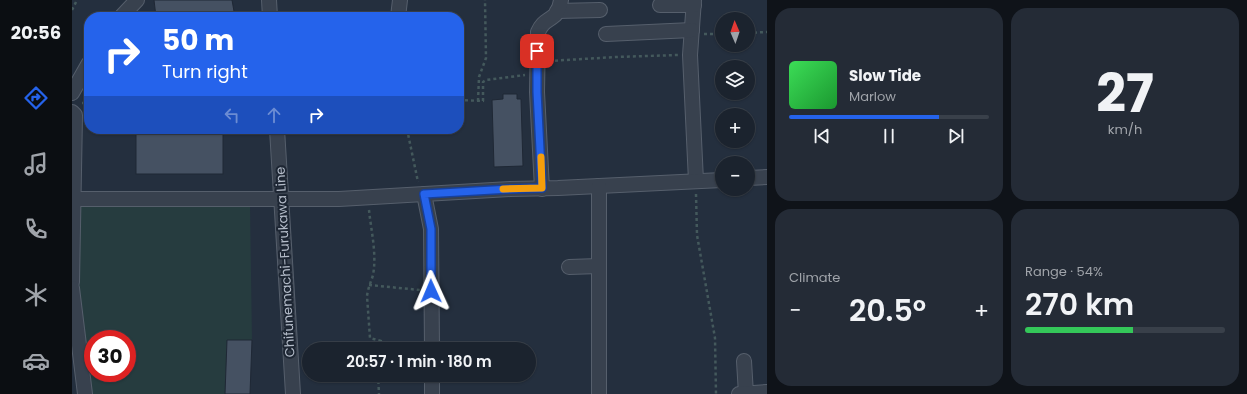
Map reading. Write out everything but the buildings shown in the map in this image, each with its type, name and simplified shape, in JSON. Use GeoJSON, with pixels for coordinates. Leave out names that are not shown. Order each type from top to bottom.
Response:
{"type":"FeatureCollection","features":[{"type":"Feature","properties":{"kind":"street"},"geometry":{"type":"LineString","coordinates":[[126,12],[137,0]]}},
{"type":"Feature","properties":{"kind":"street"},"geometry":{"type":"LineString","coordinates":[[269,0],[270,12]]}},
{"type":"Feature","properties":{"kind":"street"},"geometry":{"type":"LineString","coordinates":[[399,12],[400,0]]}},
{"type":"Feature","properties":{"kind":"street"},"geometry":{"type":"LineString","coordinates":[[660,5],[694,2],[690,55],[696,181]]}},
{"type":"Feature","properties":{"kind":"street"},"geometry":{"type":"LineString","coordinates":[[542,188],[537,80],[538,32],[541,25],[554,16],[559,6],[600,10]]}},
{"type":"Feature","properties":{"kind":"street"},"geometry":{"type":"LineString","coordinates":[[606,34],[691,32]]}},
{"type":"Feature","properties":{"kind":"street"},"geometry":{"type":"LineString","coordinates":[[72,93],[84,74]]}},
{"type":"Feature","properties":{"kind":"street"},"geometry":{"type":"LineString","coordinates":[[72,112],[75,115],[72,282]]}},
{"type":"Feature","properties":{"kind":"street","name":"Chifunemachi-Furukawa Line"},"geometry":{"type":"LineString","coordinates":[[277,134],[292,394]]}},
{"type":"Feature","properties":{"kind":"street"},"geometry":{"type":"LineString","coordinates":[[755,178],[767,177]]}},
{"type":"Feature","properties":{"kind":"street"},"geometry":{"type":"LineString","coordinates":[[73,199],[340,199],[510,189],[715,180]]}},
{"type":"Feature","properties":{"kind":"street"},"geometry":{"type":"LineString","coordinates":[[599,186],[599,394]]}},
{"type":"Feature","properties":{"kind":"street"},"geometry":{"type":"LineString","coordinates":[[422,194],[431,229],[432,342]]}},
{"type":"Feature","properties":{"kind":"street"},"geometry":{"type":"LineString","coordinates":[[569,267],[599,266]]}},
{"type":"Feature","properties":{"kind":"street"},"geometry":{"type":"LineString","coordinates":[[72,288],[85,394]]}},
{"type":"Feature","properties":{"kind":"street"},"geometry":{"type":"LineString","coordinates":[[744,361],[746,394]]}},
{"type":"Feature","properties":{"kind":"street"},"geometry":{"type":"LineString","coordinates":[[432,382],[432,394]]}},
{"type":"Feature","properties":{"kind":"street"},"geometry":{"type":"LineString","coordinates":[[739,394],[767,392]]}},
{"type":"Feature","properties":{"kind":"path"},"geometry":{"type":"LineString","coordinates":[[72,10],[77,0]]}},
{"type":"Feature","properties":{"kind":"path"},"geometry":{"type":"LineString","coordinates":[[478,101],[479,78],[486,58],[485,0]]}},
{"type":"Feature","properties":{"kind":"path"},"geometry":{"type":"LineString","coordinates":[[691,32],[715,34]]}},
{"type":"Feature","properties":{"kind":"path"},"geometry":{"type":"LineString","coordinates":[[755,33],[767,32]]}},
{"type":"Feature","properties":{"kind":"path"},"geometry":{"type":"LineString","coordinates":[[537,62],[616,57],[690,55]]}},
{"type":"Feature","properties":{"kind":"path"},"geometry":{"type":"LineString","coordinates":[[464,100],[483,101],[483,82],[486,80],[526,75],[530,80],[537,80]]}},
{"type":"Feature","properties":{"kind":"path"},"geometry":{"type":"LineString","coordinates":[[408,134],[422,194]]}},
{"type":"Feature","properties":{"kind":"path"},"geometry":{"type":"LineString","coordinates":[[696,181],[697,235],[715,338],[716,394]]}},
{"type":"Feature","properties":{"kind":"path"},"geometry":{"type":"LineString","coordinates":[[367,197],[374,258],[373,276],[369,285],[367,296],[370,338],[381,342]]}},
{"type":"Feature","properties":{"kind":"path"},"geometry":{"type":"LineString","coordinates":[[369,285],[431,291]]}},
{"type":"Feature","properties":{"kind":"path"},"geometry":{"type":"LineString","coordinates":[[378,382],[379,394]]}},
{"type":"Feature","properties":{"kind":"green space"},"geometry":{"type":"Polygon","coordinates":[[[250,204],[252,340],[227,340],[225,394],[91,394],[89,382],[136,382],[136,330],[84,330],[84,343],[78,300],[77,276],[79,209],[84,205],[250,204]]]}},
{"type":"Feature","properties":{"kind":"slow traffic"},"geometry":{"type":"LineString","coordinates":[[503,189],[542,188],[541,157]]}},
{"type":"Feature","properties":{"kind":"route"},"geometry":{"type":"LineString","coordinates":[[431,291],[431,229],[424,194],[542,188],[538,125],[537,51]]}}]}
